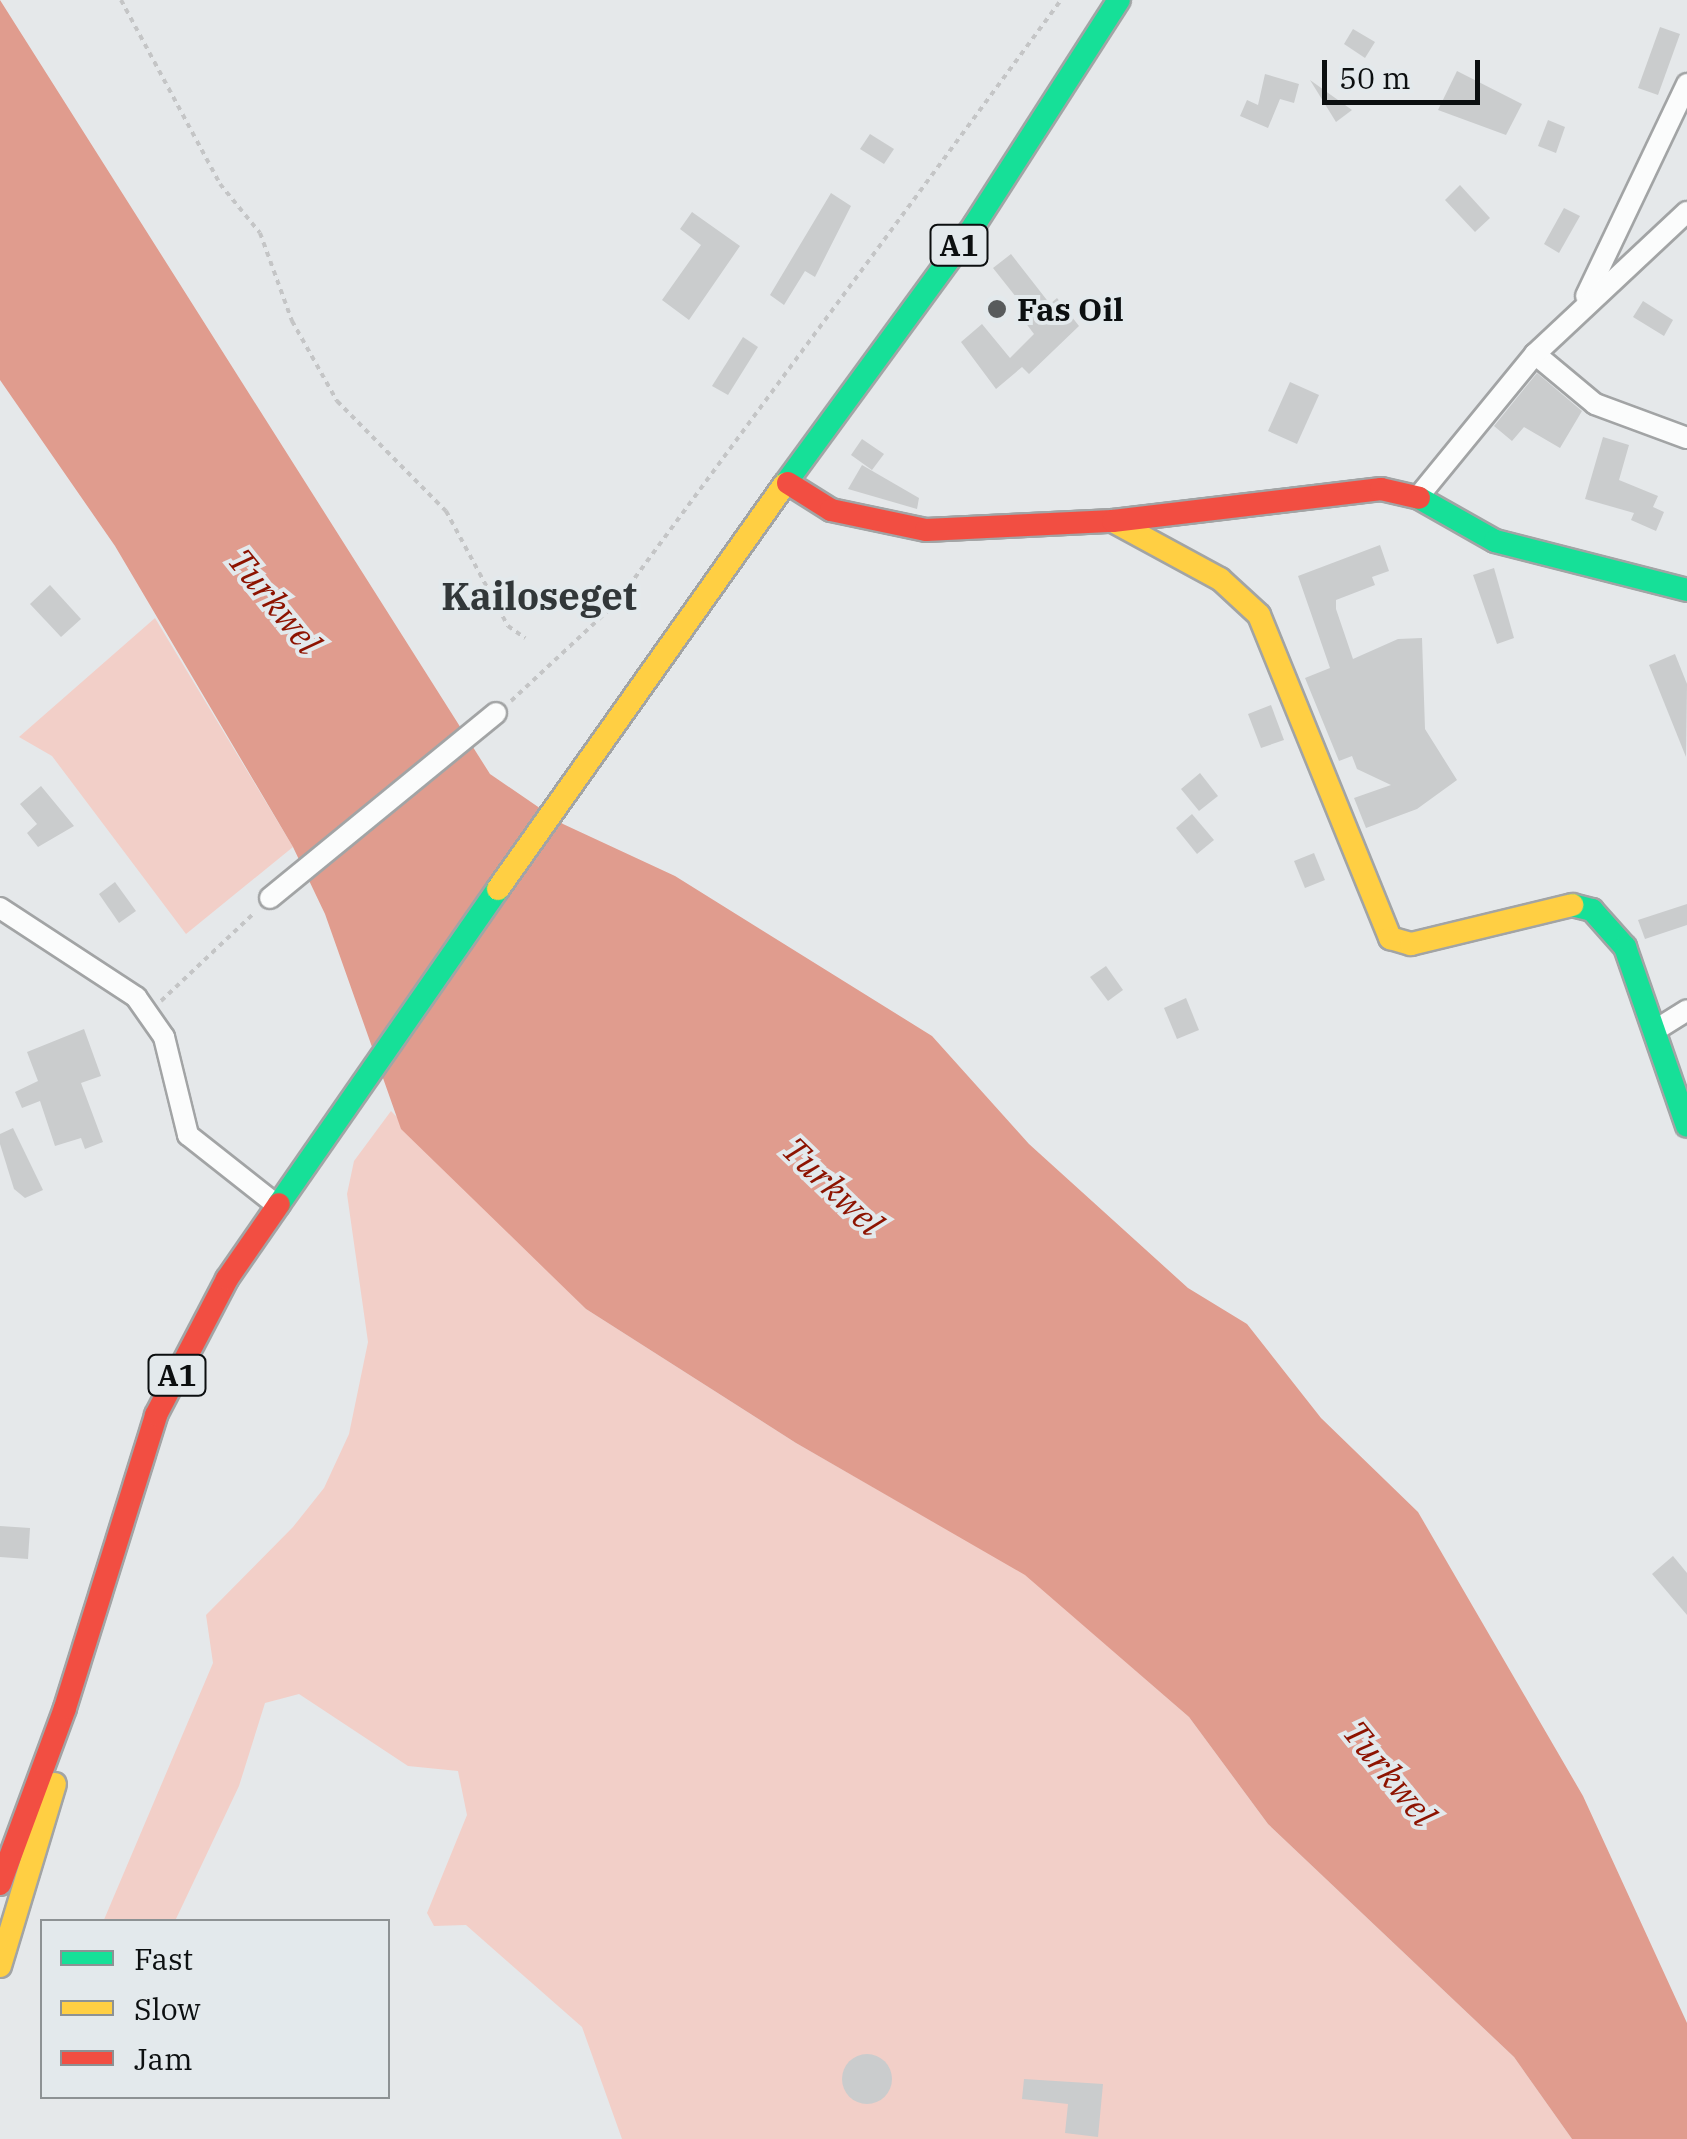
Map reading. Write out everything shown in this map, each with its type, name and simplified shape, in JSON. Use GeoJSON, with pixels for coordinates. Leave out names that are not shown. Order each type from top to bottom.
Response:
{"type":"FeatureCollection","features":[{"type":"Feature","properties":{"kind":"main road","name":"A1"},"geometry":{"type":"LineString","coordinates":[[0,1884],[66,1708],[115,1527],[156,1415],[226,1280],[582,771],[975,224],[1119,0]]}},
{"type":"Feature","properties":{"kind":"main road"},"geometry":{"type":"LineString","coordinates":[[788,483],[831,510],[883,526],[1113,521],[1346,488],[1418,497],[1495,541],[1687,590]]}},
{"type":"Feature","properties":{"kind":"main road"},"geometry":{"type":"LineString","coordinates":[[1113,521],[1220,579],[1259,616],[1390,938],[1411,944],[1524,915],[1592,910],[1626,947],[1687,1126]]}},
{"type":"Feature","properties":{"kind":"main road","name":"A1"},"geometry":{"type":"LineString","coordinates":[[0,1966],[45,1836],[66,1708]]}},
{"type":"Feature","properties":{"kind":"street"},"geometry":{"type":"LineString","coordinates":[[1580,307],[1687,84]]}},
{"type":"Feature","properties":{"kind":"street"},"geometry":{"type":"LineString","coordinates":[[1418,497],[1535,354],[1580,307],[1687,212]]}},
{"type":"Feature","properties":{"kind":"street"},"geometry":{"type":"LineString","coordinates":[[1535,354],[1595,404],[1687,438]]}},
{"type":"Feature","properties":{"kind":"street"},"geometry":{"type":"LineString","coordinates":[[270,898],[496,714]]}},
{"type":"Feature","properties":{"kind":"street"},"geometry":{"type":"LineString","coordinates":[[0,908],[136,998],[164,1038],[188,1136],[278,1206]]}},
{"type":"Feature","properties":{"kind":"street"},"geometry":{"type":"LineString","coordinates":[[1654,1031],[1687,1010]]}},
{"type":"Feature","properties":{"kind":"path"},"geometry":{"type":"LineString","coordinates":[[121,0],[220,184],[260,233],[292,321],[337,402],[446,511],[508,626],[526,638]]}},
{"type":"Feature","properties":{"kind":"path"},"geometry":{"type":"LineString","coordinates":[[496,714],[617,602],[1061,0]]}},
{"type":"Feature","properties":{"kind":"path"},"geometry":{"type":"LineString","coordinates":[[147,1014],[270,898]]}},
{"type":"Feature","properties":{"kind":"shaded area"},"geometry":{"type":"Polygon","coordinates":[[[155,618],[293,847],[186,934],[52,756],[19,737],[155,618]]]}},
{"type":"Feature","properties":{"kind":"shaded area"},"geometry":{"type":"Polygon","coordinates":[[[391,1111],[586,1309],[796,1443],[1025,1574],[1189,1717],[1268,1824],[1514,2057],[1572,2139],[622,2139],[582,2027],[466,1925],[434,1926],[427,1913],[467,1815],[458,1771],[408,1766],[299,1694],[265,1703],[239,1786],[176,1919],[104,1919],[213,1663],[206,1615],[293,1527],[324,1488],[349,1434],[368,1342],[347,1194],[354,1161],[391,1111]]]}},
{"type":"Feature","properties":{"kind":"water","name":"Turkwel"},"geometry":{"type":"Polygon","coordinates":[[[0,0],[490,774],[563,824],[675,876],[932,1036],[1029,1144],[1188,1288],[1247,1324],[1321,1418],[1418,1512],[1583,1796],[1687,2023],[1687,2139],[1572,2139],[1514,2057],[1268,1824],[1189,1717],[1025,1575],[796,1443],[586,1309],[401,1129],[325,914],[293,847],[115,546],[0,380],[0,0]]]}},
{"type":"Feature","properties":{"kind":"building"},"geometry":{"type":"Polygon","coordinates":[[[1660,27],[1680,34],[1658,95],[1638,88],[1660,27]]]}},
{"type":"Feature","properties":{"kind":"building"},"geometry":{"type":"Polygon","coordinates":[[[1353,29],[1375,42],[1365,58],[1344,44],[1353,29]]]}},
{"type":"Feature","properties":{"kind":"building"},"geometry":{"type":"Polygon","coordinates":[[[1457,71],[1522,104],[1506,135],[1438,110],[1457,71]]]}},
{"type":"Feature","properties":{"kind":"building"},"geometry":{"type":"Polygon","coordinates":[[[1265,74],[1299,84],[1294,103],[1280,99],[1268,128],[1240,116],[1247,100],[1258,105],[1265,74]]]}},
{"type":"Feature","properties":{"kind":"building"},"geometry":{"type":"Polygon","coordinates":[[[1310,80],[1352,110],[1336,122],[1310,80]]]}},
{"type":"Feature","properties":{"kind":"building"},"geometry":{"type":"Polygon","coordinates":[[[1548,120],[1565,127],[1556,153],[1538,146],[1548,120]]]}},
{"type":"Feature","properties":{"kind":"building"},"geometry":{"type":"Polygon","coordinates":[[[870,134],[894,149],[884,164],[860,149],[870,134]]]}},
{"type":"Feature","properties":{"kind":"building"},"geometry":{"type":"Polygon","coordinates":[[[1460,185],[1490,218],[1475,232],[1445,200],[1460,185]]]}},
{"type":"Feature","properties":{"kind":"building"},"geometry":{"type":"Polygon","coordinates":[[[831,193],[851,206],[815,277],[805,271],[784,305],[770,295],[831,193]]]}},
{"type":"Feature","properties":{"kind":"building"},"geometry":{"type":"Polygon","coordinates":[[[1564,208],[1580,216],[1559,253],[1544,244],[1564,208]]]}},
{"type":"Feature","properties":{"kind":"building"},"geometry":{"type":"Polygon","coordinates":[[[692,212],[740,246],[689,320],[662,300],[701,245],[680,229],[692,212]]]}},
{"type":"Feature","properties":{"kind":"building"},"geometry":{"type":"Polygon","coordinates":[[[1011,254],[1050,304],[1057,298],[1079,326],[1029,374],[1022,367],[996,389],[961,342],[982,324],[1010,358],[1034,334],[1025,322],[1032,317],[993,268],[1011,254]]]}},
{"type":"Feature","properties":{"kind":"building"},"geometry":{"type":"Polygon","coordinates":[[[1643,301],[1673,320],[1664,336],[1633,317],[1643,301]]]}},
{"type":"Feature","properties":{"kind":"building"},"geometry":{"type":"Polygon","coordinates":[[[743,337],[758,347],[728,395],[712,386],[743,337]]]}},
{"type":"Feature","properties":{"kind":"building"},"geometry":{"type":"Polygon","coordinates":[[[1537,373],[1582,411],[1560,448],[1524,427],[1512,441],[1494,426],[1537,373]]]}},
{"type":"Feature","properties":{"kind":"building"},"geometry":{"type":"Polygon","coordinates":[[[1290,382],[1319,395],[1297,444],[1268,431],[1290,382]]]}},
{"type":"Feature","properties":{"kind":"building"},"geometry":{"type":"Polygon","coordinates":[[[1603,437],[1629,445],[1619,480],[1658,496],[1653,507],[1664,512],[1656,531],[1631,520],[1634,513],[1585,499],[1603,437]]]}},
{"type":"Feature","properties":{"kind":"building"},"geometry":{"type":"Polygon","coordinates":[[[862,439],[884,454],[872,470],[851,455],[862,439]]]}},
{"type":"Feature","properties":{"kind":"building"},"geometry":{"type":"Polygon","coordinates":[[[862,465],[919,498],[917,509],[848,489],[862,465]]]}},
{"type":"Feature","properties":{"kind":"building"},"geometry":{"type":"Polygon","coordinates":[[[1380,545],[1389,571],[1372,577],[1375,585],[1336,600],[1336,609],[1353,659],[1398,639],[1422,638],[1425,729],[1457,780],[1417,809],[1366,828],[1354,798],[1391,785],[1357,769],[1352,756],[1339,761],[1305,678],[1330,668],[1298,576],[1380,545]]]}},
{"type":"Feature","properties":{"kind":"building"},"geometry":{"type":"Polygon","coordinates":[[[1494,568],[1514,638],[1497,644],[1473,575],[1494,568]]]}},
{"type":"Feature","properties":{"kind":"building"},"geometry":{"type":"Polygon","coordinates":[[[50,585],[81,619],[61,637],[30,604],[50,585]]]}},
{"type":"Feature","properties":{"kind":"building"},"geometry":{"type":"Polygon","coordinates":[[[1675,654],[1687,684],[1686,757],[1649,665],[1675,654]]]}},
{"type":"Feature","properties":{"kind":"building"},"geometry":{"type":"Polygon","coordinates":[[[1271,705],[1284,740],[1261,748],[1248,714],[1271,705]]]}},
{"type":"Feature","properties":{"kind":"building"},"geometry":{"type":"Polygon","coordinates":[[[1200,773],[1218,796],[1199,811],[1181,789],[1200,773]]]}},
{"type":"Feature","properties":{"kind":"building"},"geometry":{"type":"Polygon","coordinates":[[[41,786],[74,826],[38,847],[27,833],[37,824],[20,804],[41,786]]]}},
{"type":"Feature","properties":{"kind":"building"},"geometry":{"type":"Polygon","coordinates":[[[1192,814],[1214,840],[1197,854],[1176,828],[1192,814]]]}},
{"type":"Feature","properties":{"kind":"building"},"geometry":{"type":"Polygon","coordinates":[[[1314,853],[1325,880],[1305,888],[1294,861],[1314,853]]]}},
{"type":"Feature","properties":{"kind":"building"},"geometry":{"type":"Polygon","coordinates":[[[115,882],[136,911],[119,923],[99,894],[115,882]]]}},
{"type":"Feature","properties":{"kind":"building"},"geometry":{"type":"Polygon","coordinates":[[[1687,904],[1687,925],[1645,939],[1638,920],[1687,904]]]}},
{"type":"Feature","properties":{"kind":"building"},"geometry":{"type":"Polygon","coordinates":[[[1106,966],[1123,990],[1108,1001],[1090,977],[1106,966]]]}},
{"type":"Feature","properties":{"kind":"building"},"geometry":{"type":"Polygon","coordinates":[[[1186,998],[1199,1030],[1177,1039],[1164,1008],[1186,998]]]}},
{"type":"Feature","properties":{"kind":"building"},"geometry":{"type":"Polygon","coordinates":[[[84,1029],[101,1076],[81,1083],[103,1142],[85,1149],[81,1138],[55,1146],[40,1101],[22,1108],[15,1092],[38,1081],[27,1052],[84,1029]]]}},
{"type":"Feature","properties":{"kind":"building"},"geometry":{"type":"Polygon","coordinates":[[[13,1128],[43,1190],[25,1198],[14,1189],[0,1144],[0,1134],[13,1128]]]}},
{"type":"Feature","properties":{"kind":"building"},"geometry":{"type":"Polygon","coordinates":[[[0,1526],[30,1528],[28,1559],[0,1557],[0,1526]]]}},
{"type":"Feature","properties":{"kind":"building"},"geometry":{"type":"Polygon","coordinates":[[[1673,1556],[1687,1573],[1687,1615],[1652,1574],[1673,1556]]]}},
{"type":"Feature","properties":{"kind":"building"},"geometry":{"type":"Polygon","coordinates":[[[857,2055],[877,2055],[891,2069],[891,2089],[877,2103],[857,2103],[843,2089],[843,2069],[857,2055]]]}},
{"type":"Feature","properties":{"kind":"building"},"geometry":{"type":"Polygon","coordinates":[[[1024,2079],[1103,2084],[1098,2137],[1065,2133],[1068,2104],[1022,2099],[1024,2079]]]}},
{"type":"Feature","properties":{"kind":"traffic: fast"},"geometry":{"type":"LineString","coordinates":[[785,484],[975,224],[1119,0]]}},
{"type":"Feature","properties":{"kind":"traffic: fast"},"geometry":{"type":"LineString","coordinates":[[1419,498],[1495,541],[1687,590]]}},
{"type":"Feature","properties":{"kind":"traffic: fast"},"geometry":{"type":"LineString","coordinates":[[279,1204],[498,889]]}},
{"type":"Feature","properties":{"kind":"traffic: fast"},"geometry":{"type":"LineString","coordinates":[[1572,905],[1592,910],[1625,947],[1687,1126]]}},
{"type":"Feature","properties":{"kind":"traffic: slow"},"geometry":{"type":"LineString","coordinates":[[498,889],[785,484]]}},
{"type":"Feature","properties":{"kind":"traffic: slow"},"geometry":{"type":"LineString","coordinates":[[1113,521],[1220,579],[1259,615],[1390,938],[1411,944],[1572,905]]}},
{"type":"Feature","properties":{"kind":"traffic: slow"},"geometry":{"type":"LineString","coordinates":[[0,1966],[55,1784]]}},
{"type":"Feature","properties":{"kind":"traffic: jam"},"geometry":{"type":"LineString","coordinates":[[788,483],[831,510],[926,530],[1113,521],[1381,489],[1419,498]]}},
{"type":"Feature","properties":{"kind":"traffic: jam"},"geometry":{"type":"LineString","coordinates":[[0,1884],[65,1708],[156,1415],[227,1279],[279,1204]]}},
{"type":"Feature","properties":{"kind":"place","name":"Fas Oil"},"geometry":{"type":"Point","coordinates":[997,309]}},
{"type":"Feature","properties":{"kind":"district","name":"Kailoseget"},"geometry":{"type":"Point","coordinates":[539,596]}}]}
